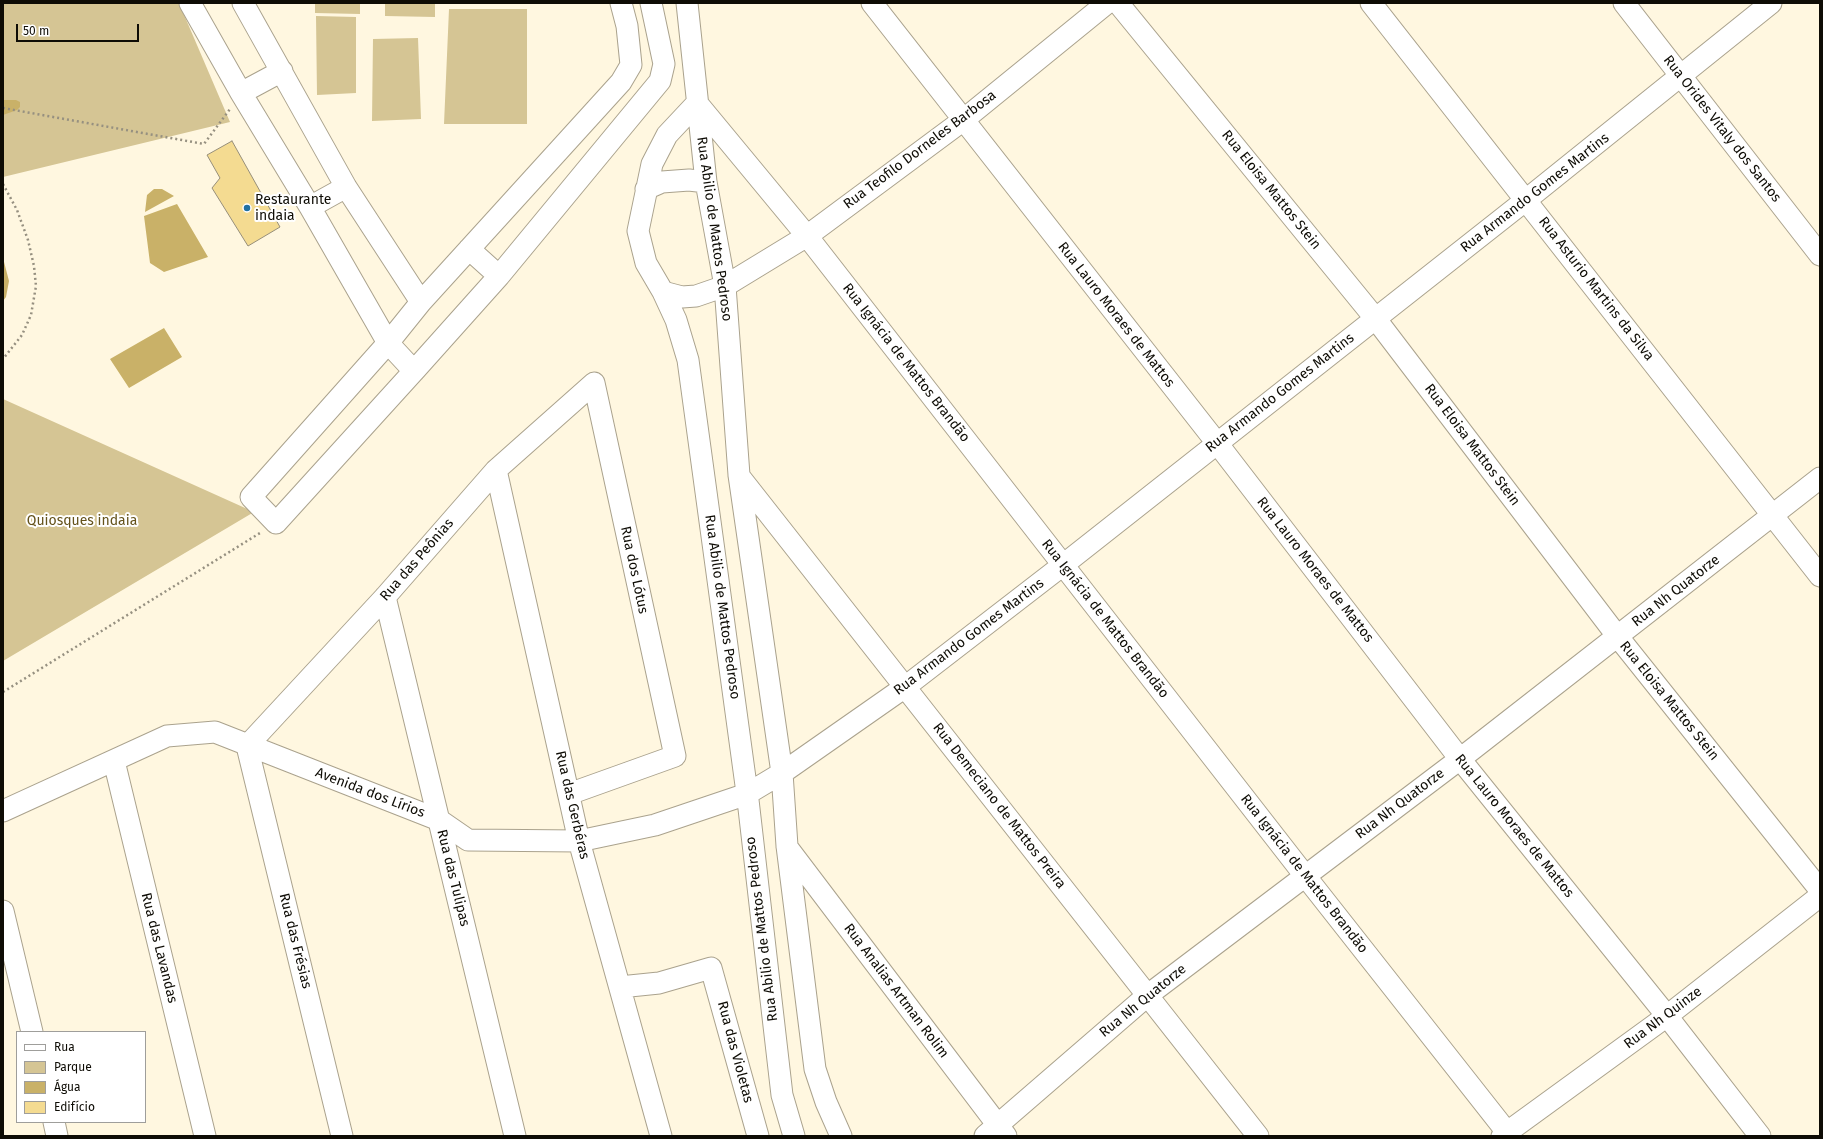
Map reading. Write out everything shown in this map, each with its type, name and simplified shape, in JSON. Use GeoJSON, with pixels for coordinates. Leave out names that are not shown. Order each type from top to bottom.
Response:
{"type":"FeatureCollection","features":[{"type":"Feature","properties":{"kind":"street"},"geometry":{"type":"LineString","coordinates":[[190,3],[241,93],[310,206],[388,343],[414,371]]}},
{"type":"Feature","properties":{"kind":"street"},"geometry":{"type":"LineString","coordinates":[[243,3],[346,187],[421,302]]}},
{"type":"Feature","properties":{"kind":"street"},"geometry":{"type":"LineString","coordinates":[[621,3],[627,26],[631,65],[621,82],[421,302],[388,343],[250,497],[276,523],[499,276],[660,81],[664,64],[651,3]]}},
{"type":"Feature","properties":{"kind":"street","name":"Rua Abilio de Mattos Pedroso"},"geometry":{"type":"LineString","coordinates":[[687,3],[706,182],[725,286],[739,476],[782,774],[787,846],[815,1069],[826,1102],[841,1136]]}},
{"type":"Feature","properties":{"kind":"street","name":"Rua Lauro Moraes de Mattos"},"geometry":{"type":"LineString","coordinates":[[872,3],[962,121],[1217,443],[1460,759],[1667,1016],[1760,1136]]}},
{"type":"Feature","properties":{"kind":"street","name":"Rua Teofilo Dorneles Barbosa"},"geometry":{"type":"LineString","coordinates":[[663,292],[682,297],[696,296],[725,286],[807,236],[962,121],[1107,3]]}},
{"type":"Feature","properties":{"kind":"street","name":"Rua Eloisa Mattos Stein"},"geometry":{"type":"LineString","coordinates":[[1118,3],[1375,318],[1618,637],[1820,890]]}},
{"type":"Feature","properties":{"kind":"street","name":"Rua Asturio Martins da Silva"},"geometry":{"type":"LineString","coordinates":[[1371,3],[1820,576]]}},
{"type":"Feature","properties":{"kind":"street","name":"Rua Orides Vitaly dos Santos"},"geometry":{"type":"LineString","coordinates":[[1624,3],[1820,255]]}},
{"type":"Feature","properties":{"kind":"street","name":"Rua Armando Gomes Martins"},"geometry":{"type":"LineString","coordinates":[[747,797],[905,687],[1063,565],[1682,77],[1771,3]]}},
{"type":"Feature","properties":{"kind":"street"},"geometry":{"type":"LineString","coordinates":[[631,65],[662,52]]}},
{"type":"Feature","properties":{"kind":"street"},"geometry":{"type":"LineString","coordinates":[[241,93],[282,71]]}},
{"type":"Feature","properties":{"kind":"street","name":"Rua Abilio de Mattos Pedroso"},"geometry":{"type":"LineString","coordinates":[[697,103],[667,136],[652,164],[638,231],[646,263],[663,292],[676,320],[688,360],[747,797],[782,1095],[794,1136]]}},
{"type":"Feature","properties":{"kind":"street","name":"Rua Ignácia de Mattos Brandão"},"geometry":{"type":"LineString","coordinates":[[697,103],[807,236],[1506,1135]]}},
{"type":"Feature","properties":{"kind":"street"},"geometry":{"type":"LineString","coordinates":[[646,189],[662,182],[689,180],[706,182]]}},
{"type":"Feature","properties":{"kind":"street"},"geometry":{"type":"LineString","coordinates":[[310,206],[346,187]]}},
{"type":"Feature","properties":{"kind":"street"},"geometry":{"type":"LineString","coordinates":[[469,249],[499,276]]}},
{"type":"Feature","properties":{"kind":"street","name":"Rua das Peônias"},"geometry":{"type":"LineString","coordinates":[[247,746],[385,597],[496,470],[594,382]]}},
{"type":"Feature","properties":{"kind":"street","name":"Rua dos Lótus"},"geometry":{"type":"LineString","coordinates":[[569,794],[675,756],[594,382]]}},
{"type":"Feature","properties":{"kind":"street","name":"Rua das Gerbéras"},"geometry":{"type":"LineString","coordinates":[[496,470],[581,845],[661,1136]]}},
{"type":"Feature","properties":{"kind":"street","name":"Rua Demeciano de Mattos Preira"},"geometry":{"type":"LineString","coordinates":[[739,476],[1258,1136]]}},
{"type":"Feature","properties":{"kind":"street","name":"Rua Nh Quatorze"},"geometry":{"type":"LineString","coordinates":[[996,1132],[1148,995],[1306,877],[1460,759],[1820,478]]}},
{"type":"Feature","properties":{"kind":"street","name":"Rua das Tulipas"},"geometry":{"type":"LineString","coordinates":[[385,597],[515,1136]]}},
{"type":"Feature","properties":{"kind":"street","name":"Avenida dos Lírios"},"geometry":{"type":"LineString","coordinates":[[3,811],[167,736],[215,732],[247,746],[439,820],[468,840],[581,845],[747,797]]}},
{"type":"Feature","properties":{"kind":"street","name":"Rua das Frésias"},"geometry":{"type":"LineString","coordinates":[[247,746],[342,1136]]}},
{"type":"Feature","properties":{"kind":"street","name":"Rua das Lavandas"},"geometry":{"type":"LineString","coordinates":[[114,760],[205,1136]]}},
{"type":"Feature","properties":{"kind":"street","name":"Rua Analias Artman Rolim"},"geometry":{"type":"LineString","coordinates":[[787,846],[996,1132]]}},
{"type":"Feature","properties":{"kind":"street","name":"Rua Nh Quinze"},"geometry":{"type":"LineString","coordinates":[[1506,1135],[1667,1016],[1820,896]]}},
{"type":"Feature","properties":{"kind":"street"},"geometry":{"type":"LineString","coordinates":[[3,911],[32,1031]]}},
{"type":"Feature","properties":{"kind":"street","name":"Rua das Violetas"},"geometry":{"type":"LineString","coordinates":[[620,987],[659,983],[712,968],[758,1136]]}},
{"type":"Feature","properties":{"kind":"street"},"geometry":{"type":"LineString","coordinates":[[54,1123],[57,1136]]}},
{"type":"Feature","properties":{"kind":"path"},"geometry":{"type":"LineString","coordinates":[[3,108],[204,144],[241,93]]}},
{"type":"Feature","properties":{"kind":"path"},"geometry":{"type":"LineString","coordinates":[[3,184],[17,210],[28,240],[34,266],[36,286],[31,315],[22,335],[3,359]]}},
{"type":"Feature","properties":{"kind":"path"},"geometry":{"type":"LineString","coordinates":[[3,692],[276,523]]}},
{"type":"Feature","properties":{"kind":"green space"},"geometry":{"type":"Polygon","coordinates":[[[3,3],[179,3],[230,122],[3,177],[3,3]]]}},
{"type":"Feature","properties":{"kind":"green space"},"geometry":{"type":"Polygon","coordinates":[[[315,3],[360,3],[360,14],[315,13],[315,3]]]}},
{"type":"Feature","properties":{"kind":"green space"},"geometry":{"type":"Polygon","coordinates":[[[385,3],[435,3],[435,17],[385,16],[385,3]]]}},
{"type":"Feature","properties":{"kind":"green space"},"geometry":{"type":"Polygon","coordinates":[[[449,9],[527,9],[527,124],[444,124],[449,9]]]}},
{"type":"Feature","properties":{"kind":"green space"},"geometry":{"type":"Polygon","coordinates":[[[316,16],[356,17],[356,93],[317,95],[316,16]]]}},
{"type":"Feature","properties":{"kind":"green space"},"geometry":{"type":"Polygon","coordinates":[[[418,38],[421,119],[372,121],[373,39],[418,38]]]}},
{"type":"Feature","properties":{"kind":"green space","name":"Quiosques indaia"},"geometry":{"type":"Polygon","coordinates":[[[3,399],[254,512],[3,661],[3,399]]]}},
{"type":"Feature","properties":{"kind":"water"},"geometry":{"type":"Polygon","coordinates":[[[3,100],[16,100],[20,102],[20,107],[17,110],[3,115],[3,100]]]}},
{"type":"Feature","properties":{"kind":"water"},"geometry":{"type":"Polygon","coordinates":[[[154,189],[162,189],[174,196],[145,212],[147,195],[154,189]]]}},
{"type":"Feature","properties":{"kind":"water"},"geometry":{"type":"Polygon","coordinates":[[[177,204],[208,257],[164,272],[150,263],[144,216],[177,204]]]}},
{"type":"Feature","properties":{"kind":"water"},"geometry":{"type":"Polygon","coordinates":[[[3,258],[9,281],[6,297],[3,301],[3,258]]]}},
{"type":"Feature","properties":{"kind":"water"},"geometry":{"type":"Polygon","coordinates":[[[164,328],[182,357],[129,388],[110,359],[164,328]]]}},
{"type":"Feature","properties":{"kind":"building","name":"Restaurante indaia"},"geometry":{"type":"Polygon","coordinates":[[[232,141],[280,227],[248,246],[212,188],[220,178],[207,155],[232,141]]]}},
{"type":"Feature","properties":{"kind":"place","name":"Restaurante indaia"},"geometry":{"type":"Point","coordinates":[247,208]}}]}
